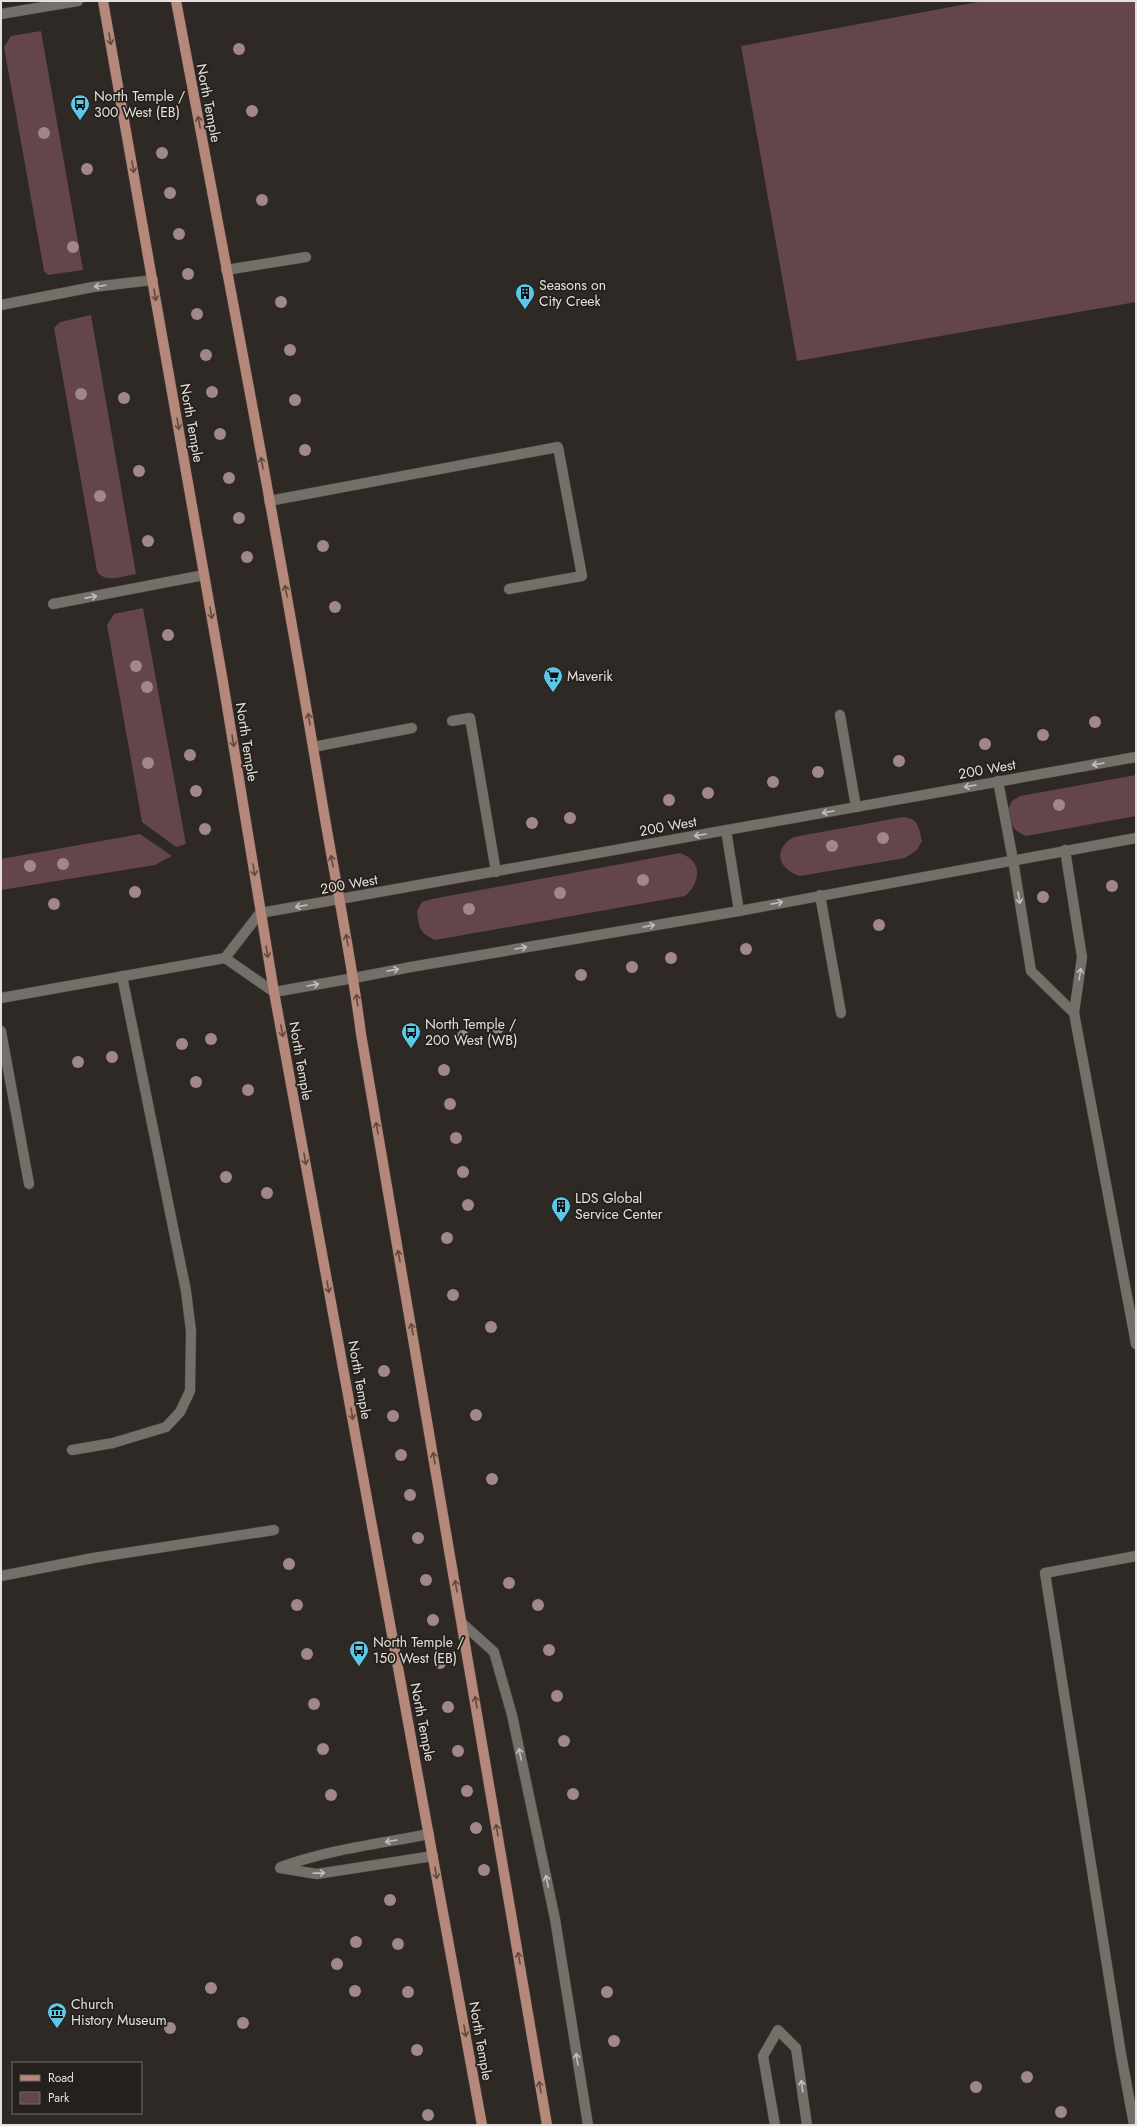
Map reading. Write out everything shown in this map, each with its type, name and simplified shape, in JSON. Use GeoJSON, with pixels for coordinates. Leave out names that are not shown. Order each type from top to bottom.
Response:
{"type":"FeatureCollection","features":[{"type":"Feature","properties":{"kind":"main road","name":"North Temple"},"geometry":{"type":"LineString","coordinates":[[103,1],[204,575],[274,992],[482,2125]]}},
{"type":"Feature","properties":{"kind":"main road","name":"North Temple"},"geometry":{"type":"LineString","coordinates":[[176,1],[269,501],[354,978],[361,1034],[463,1624],[547,2125]]}},
{"type":"Feature","properties":{"kind":"street"},"geometry":{"type":"LineString","coordinates":[[1,14],[78,1]]}},
{"type":"Feature","properties":{"kind":"street"},"geometry":{"type":"LineString","coordinates":[[226,270],[306,256]]}},
{"type":"Feature","properties":{"kind":"street"},"geometry":{"type":"LineString","coordinates":[[1,305],[93,287],[153,280]]}},
{"type":"Feature","properties":{"kind":"street"},"geometry":{"type":"LineString","coordinates":[[269,501],[558,447],[582,576],[509,589]]}},
{"type":"Feature","properties":{"kind":"street"},"geometry":{"type":"LineString","coordinates":[[53,604],[204,575]]}},
{"type":"Feature","properties":{"kind":"street"},"geometry":{"type":"LineString","coordinates":[[840,715],[856,807]]}},
{"type":"Feature","properties":{"kind":"street"},"geometry":{"type":"LineString","coordinates":[[452,721],[470,718],[496,872]]}},
{"type":"Feature","properties":{"kind":"street"},"geometry":{"type":"LineString","coordinates":[[313,747],[412,728]]}},
{"type":"Feature","properties":{"kind":"street","name":"200 West"},"geometry":{"type":"LineString","coordinates":[[260,913],[1136,757]]}},
{"type":"Feature","properties":{"kind":"street"},"geometry":{"type":"LineString","coordinates":[[998,781],[1013,860],[1031,971],[1074,1013]]}},
{"type":"Feature","properties":{"kind":"street"},"geometry":{"type":"LineString","coordinates":[[726,830],[740,911]]}},
{"type":"Feature","properties":{"kind":"street"},"geometry":{"type":"LineString","coordinates":[[225,958],[274,992],[411,966],[740,911],[820,895],[1136,838]]}},
{"type":"Feature","properties":{"kind":"street"},"geometry":{"type":"LineString","coordinates":[[1065,850],[1082,957],[1074,1013],[1136,1344]]}},
{"type":"Feature","properties":{"kind":"street"},"geometry":{"type":"LineString","coordinates":[[820,895],[841,1013]]}},
{"type":"Feature","properties":{"kind":"street"},"geometry":{"type":"LineString","coordinates":[[1,998],[225,958],[260,913]]}},
{"type":"Feature","properties":{"kind":"street"},"geometry":{"type":"LineString","coordinates":[[72,1450],[112,1443],[166,1427],[180,1412],[190,1391],[190,1331],[186,1291],[122,976]]}},
{"type":"Feature","properties":{"kind":"street"},"geometry":{"type":"LineString","coordinates":[[1,1031],[30,1184]]}},
{"type":"Feature","properties":{"kind":"street"},"geometry":{"type":"LineString","coordinates":[[1,1576],[93,1558],[274,1530]]}},
{"type":"Feature","properties":{"kind":"street"},"geometry":{"type":"LineString","coordinates":[[1134,2125],[1121,2054],[1045,1573],[1136,1556]]}},
{"type":"Feature","properties":{"kind":"street"},"geometry":{"type":"LineString","coordinates":[[463,1624],[494,1652],[512,1715],[555,1919],[588,2125]]}},
{"type":"Feature","properties":{"kind":"street"},"geometry":{"type":"LineString","coordinates":[[429,1834],[331,1851],[280,1868],[317,1874],[433,1856]]}},
{"type":"Feature","properties":{"kind":"street"},"geometry":{"type":"LineString","coordinates":[[775,2125],[763,2056],[778,2030],[796,2048],[807,2125]]}},
{"type":"Feature","properties":{"kind":"green space"},"geometry":{"type":"Polygon","coordinates":[[[983,1],[1136,1],[1136,302],[797,361],[741,46],[983,1]]]}},
{"type":"Feature","properties":{"kind":"green space"},"geometry":{"type":"Polygon","coordinates":[[[41,31],[83,270],[48,275],[44,271],[4,47],[11,36],[41,31]]]}},
{"type":"Feature","properties":{"kind":"green space"},"geometry":{"type":"Polygon","coordinates":[[[91,315],[136,574],[115,578],[105,577],[100,575],[97,571],[54,328],[60,322],[91,315]]]}},
{"type":"Feature","properties":{"kind":"green space"},"geometry":{"type":"Polygon","coordinates":[[[143,608],[186,844],[176,847],[142,822],[107,625],[114,614],[143,608]]]}},
{"type":"Feature","properties":{"kind":"green space"},"geometry":{"type":"Polygon","coordinates":[[[1136,775],[1136,816],[1026,836],[1017,832],[1012,826],[1008,809],[1012,801],[1020,796],[1136,775]]]}},
{"type":"Feature","properties":{"kind":"green space"},"geometry":{"type":"Polygon","coordinates":[[[903,817],[915,821],[919,828],[922,841],[917,850],[905,858],[800,876],[787,869],[780,858],[780,853],[783,847],[794,837],[903,817]]]}},
{"type":"Feature","properties":{"kind":"green space"},"geometry":{"type":"Polygon","coordinates":[[[140,834],[172,856],[155,865],[1,890],[1,859],[140,834]]]}},
{"type":"Feature","properties":{"kind":"green space"},"geometry":{"type":"Polygon","coordinates":[[[680,853],[693,861],[697,872],[697,878],[694,884],[685,896],[435,940],[423,932],[419,926],[417,911],[422,902],[432,899],[680,853]]]}},
{"type":"Feature","properties":{"kind":"place","name":"North Temple / 300 West (EB)"},"geometry":{"type":"Point","coordinates":[80,121]}},
{"type":"Feature","properties":{"kind":"place","name":"Seasons on City Creek"},"geometry":{"type":"Point","coordinates":[525,310]}},
{"type":"Feature","properties":{"kind":"place","name":"Maverik"},"geometry":{"type":"Point","coordinates":[553,693]}},
{"type":"Feature","properties":{"kind":"place","name":"North Temple / 200 West (WB)"},"geometry":{"type":"Point","coordinates":[411,1049]}},
{"type":"Feature","properties":{"kind":"place","name":"LDS Global Service Center"},"geometry":{"type":"Point","coordinates":[561,1223]}},
{"type":"Feature","properties":{"kind":"place","name":"North Temple / 150 West (EB)"},"geometry":{"type":"Point","coordinates":[359,1667]}},
{"type":"Feature","properties":{"kind":"place","name":"Church History Museum"},"geometry":{"type":"Point","coordinates":[57,2029]}}]}
